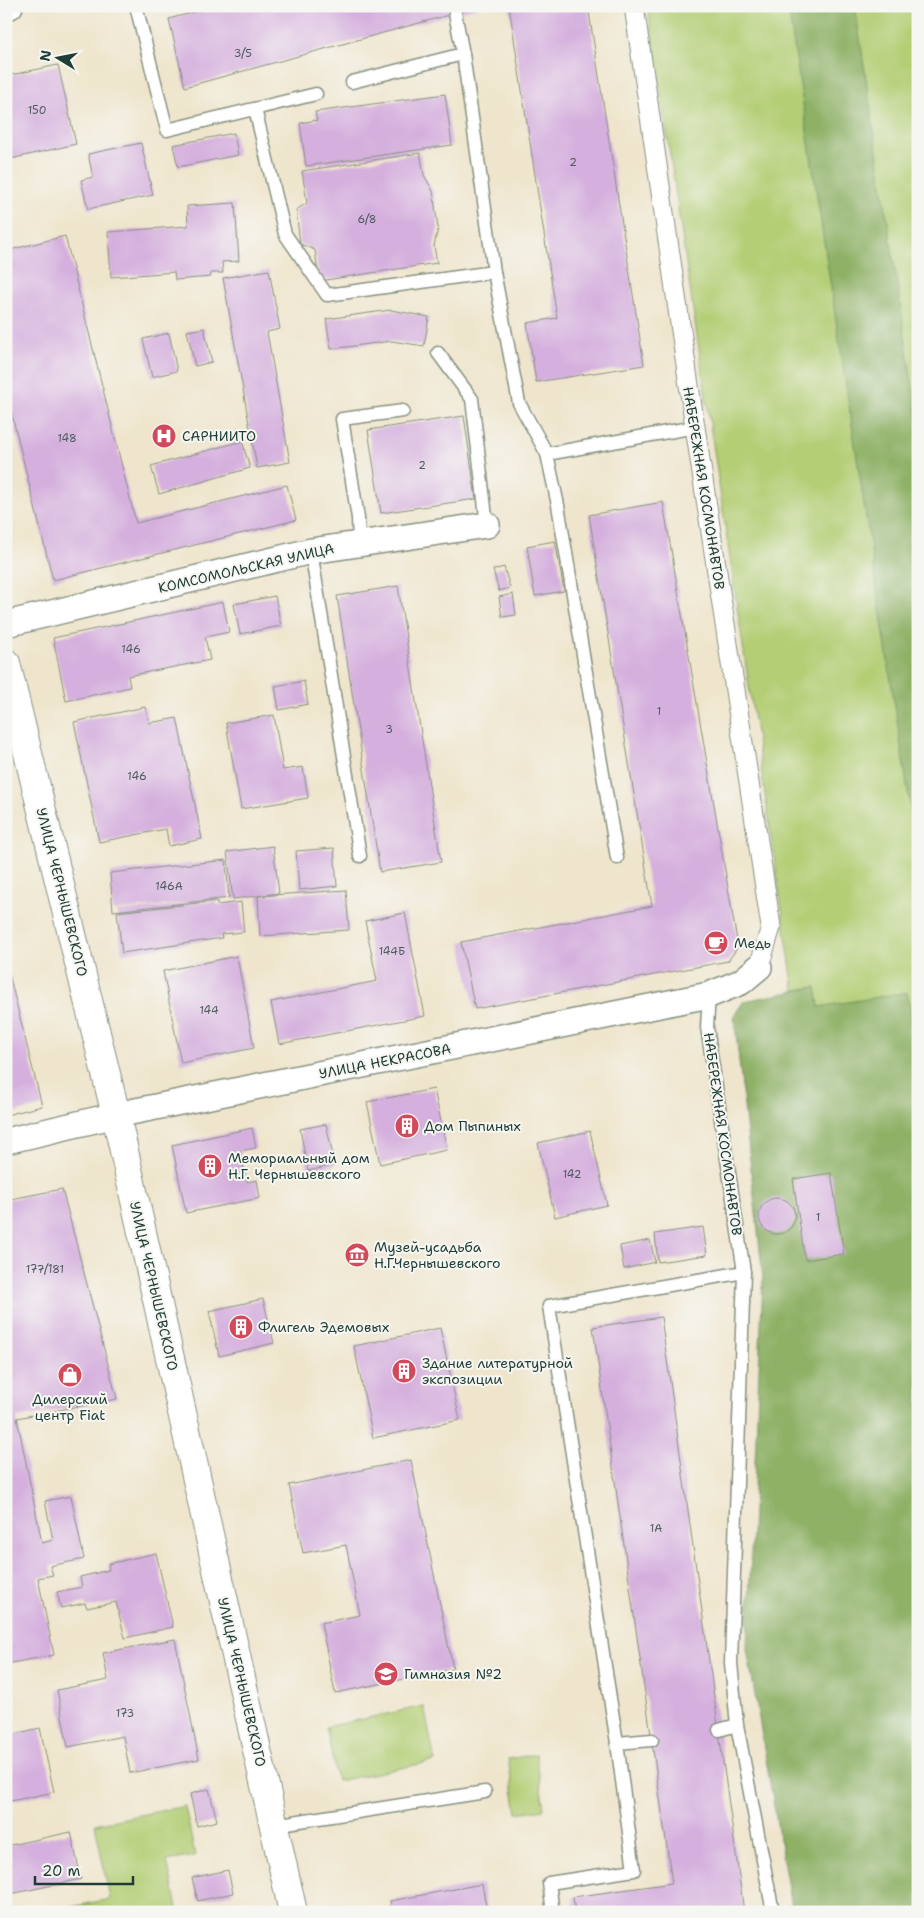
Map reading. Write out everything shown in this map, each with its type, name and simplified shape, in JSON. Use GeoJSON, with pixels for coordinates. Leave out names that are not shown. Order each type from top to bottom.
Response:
{"type":"FeatureCollection","features":[{"type":"Feature","properties":{"kind":"main road","name":"УЛИЦА ЧЕРНЫШЕВСКОГО"},"geometry":{"type":"LineString","coordinates":[[6,663],[116,1115],[293,1912]]}},
{"type":"Feature","properties":{"kind":"street","name":"НАБЕРЕЖНАЯ КОСМОНАВТОВ"},"geometry":{"type":"LineString","coordinates":[[634,6],[695,428],[771,927],[758,967]]}},
{"type":"Feature","properties":{"kind":"street","name":"КОМСОМОЛЬСКАЯ УЛИЦА"},"geometry":{"type":"LineString","coordinates":[[6,624],[311,551],[487,525]]}},
{"type":"Feature","properties":{"kind":"street","name":"УЛИЦА НЕКРАСОВА"},"geometry":{"type":"LineString","coordinates":[[6,1142],[116,1115],[709,995],[740,982],[758,967]]}},
{"type":"Feature","properties":{"kind":"lane"},"geometry":{"type":"LineString","coordinates":[[136,6],[167,130],[316,94]]}},
{"type":"Feature","properties":{"kind":"lane"},"geometry":{"type":"LineString","coordinates":[[455,13],[463,54],[494,272],[519,403],[547,454],[558,505],[618,858]]}},
{"type":"Feature","properties":{"kind":"lane"},"geometry":{"type":"LineString","coordinates":[[352,82],[463,54]]}},
{"type":"Feature","properties":{"kind":"lane"},"geometry":{"type":"LineString","coordinates":[[255,108],[285,234],[326,294],[494,272]]}},
{"type":"Feature","properties":{"kind":"lane"},"geometry":{"type":"LineString","coordinates":[[438,353],[472,400],[487,525]]}},
{"type":"Feature","properties":{"kind":"lane"},"geometry":{"type":"LineString","coordinates":[[359,543],[358,518],[342,419],[404,410]]}},
{"type":"Feature","properties":{"kind":"lane"},"geometry":{"type":"LineString","coordinates":[[547,454],[695,428]]}},
{"type":"Feature","properties":{"kind":"lane"},"geometry":{"type":"LineString","coordinates":[[311,551],[360,856]]}},
{"type":"Feature","properties":{"kind":"lane","name":"НАБЕРЕЖНАЯ КОСМОНАВТОВ"},"geometry":{"type":"LineString","coordinates":[[709,995],[708,1027],[744,1272],[731,1663],[737,1725],[773,1912]]}},
{"type":"Feature","properties":{"kind":"lane"},"geometry":{"type":"LineString","coordinates":[[553,1912],[549,1883],[634,1870],[617,1743],[549,1306],[744,1272]]}},
{"type":"Feature","properties":{"kind":"lane"},"geometry":{"type":"LineString","coordinates":[[719,1730],[737,1725]]}},
{"type":"Feature","properties":{"kind":"lane"},"geometry":{"type":"LineString","coordinates":[[617,1743],[652,1740]]}},
{"type":"Feature","properties":{"kind":"lane"},"geometry":{"type":"LineString","coordinates":[[274,1824],[485,1792]]}},
{"type":"Feature","properties":{"kind":"green space"},"geometry":{"type":"Polygon","coordinates":[[[648,6],[918,6],[918,1057],[907,993],[819,1007],[816,987],[794,990],[648,6]]]}},
{"type":"Feature","properties":{"kind":"green space"},"geometry":{"type":"Polygon","coordinates":[[[788,6],[855,6],[918,422],[918,858],[788,6]]]}},
{"type":"Feature","properties":{"kind":"green space"},"geometry":{"type":"Polygon","coordinates":[[[816,987],[819,1007],[907,992],[918,1058],[918,1912],[792,1912],[747,1648],[763,1278],[734,1015],[744,1001],[816,987]]]}},
{"type":"Feature","properties":{"kind":"green space"},"geometry":{"type":"Polygon","coordinates":[[[424,1706],[435,1761],[337,1781],[326,1727],[424,1706]]]}},
{"type":"Feature","properties":{"kind":"green space"},"geometry":{"type":"Polygon","coordinates":[[[536,1754],[544,1809],[517,1813],[508,1759],[536,1754]]]}},
{"type":"Feature","properties":{"kind":"green space"},"geometry":{"type":"Polygon","coordinates":[[[185,1806],[195,1856],[167,1861],[178,1912],[46,1912],[110,1899],[95,1824],[185,1806]]]}},
{"type":"Feature","properties":{"kind":"green space"},"geometry":{"type":"Polygon","coordinates":[[[228,1902],[229,1912],[179,1912],[228,1902]]]}},
{"type":"Feature","properties":{"kind":"building"},"geometry":{"type":"Polygon","coordinates":[[[216,6],[478,7],[185,87],[169,19],[216,6]]]}},
{"type":"Feature","properties":{"kind":"building"},"geometry":{"type":"Polygon","coordinates":[[[509,6],[588,6],[644,365],[536,382],[527,323],[557,318],[509,6]]]}},
{"type":"Feature","properties":{"kind":"building"},"geometry":{"type":"Polygon","coordinates":[[[58,65],[76,144],[6,160],[6,76],[58,65]]]}},
{"type":"Feature","properties":{"kind":"building"},"geometry":{"type":"Polygon","coordinates":[[[445,94],[452,145],[306,166],[300,123],[317,120],[315,112],[445,94]]]}},
{"type":"Feature","properties":{"kind":"building"},"geometry":{"type":"Polygon","coordinates":[[[234,133],[238,155],[178,167],[173,145],[234,133]]]}},
{"type":"Feature","properties":{"kind":"building"},"geometry":{"type":"Polygon","coordinates":[[[141,143],[153,195],[88,209],[81,180],[93,177],[88,154],[141,143]]]}},
{"type":"Feature","properties":{"kind":"building"},"geometry":{"type":"Polygon","coordinates":[[[420,153],[424,175],[433,191],[438,228],[434,246],[437,263],[319,281],[315,250],[300,244],[296,210],[307,203],[302,171],[420,153]]]}},
{"type":"Feature","properties":{"kind":"building"},"geometry":{"type":"Polygon","coordinates":[[[235,203],[239,261],[222,262],[223,273],[210,273],[211,277],[175,280],[174,272],[111,277],[108,232],[188,226],[187,206],[235,203]]]}},
{"type":"Feature","properties":{"kind":"building"},"geometry":{"type":"Polygon","coordinates":[[[65,236],[136,523],[287,485],[296,520],[53,580],[6,391],[6,251],[65,236]]]}},
{"type":"Feature","properties":{"kind":"building"},"geometry":{"type":"Polygon","coordinates":[[[269,270],[280,329],[267,332],[290,462],[257,468],[223,278],[269,270]]]}},
{"type":"Feature","properties":{"kind":"building"},"geometry":{"type":"Polygon","coordinates":[[[391,310],[429,317],[424,346],[392,341],[331,349],[326,319],[391,310]]]}},
{"type":"Feature","properties":{"kind":"building"},"geometry":{"type":"Polygon","coordinates":[[[204,328],[212,362],[195,366],[187,331],[204,328]]]}},
{"type":"Feature","properties":{"kind":"building"},"geometry":{"type":"Polygon","coordinates":[[[169,333],[177,371],[152,377],[143,339],[169,333]]]}},
{"type":"Feature","properties":{"kind":"building"},"geometry":{"type":"Polygon","coordinates":[[[464,416],[476,499],[381,513],[368,430],[464,416]]]}},
{"type":"Feature","properties":{"kind":"building"},"geometry":{"type":"Polygon","coordinates":[[[242,441],[250,468],[159,494],[151,466],[242,441]]]}},
{"type":"Feature","properties":{"kind":"building"},"geometry":{"type":"Polygon","coordinates":[[[663,502],[738,947],[728,961],[475,1009],[461,942],[652,906],[589,515],[663,502]]]}},
{"type":"Feature","properties":{"kind":"building"},"geometry":{"type":"Polygon","coordinates":[[[555,541],[564,591],[535,596],[527,546],[555,541]]]}},
{"type":"Feature","properties":{"kind":"building"},"geometry":{"type":"Polygon","coordinates":[[[504,567],[510,588],[499,591],[493,570],[504,567]]]}},
{"type":"Feature","properties":{"kind":"building"},"geometry":{"type":"Polygon","coordinates":[[[398,586],[441,862],[380,872],[337,596],[398,586]]]}},
{"type":"Feature","properties":{"kind":"building"},"geometry":{"type":"Polygon","coordinates":[[[513,594],[516,615],[502,617],[499,597],[513,594]]]}},
{"type":"Feature","properties":{"kind":"building"},"geometry":{"type":"Polygon","coordinates":[[[275,596],[281,626],[240,634],[234,604],[275,596]]]}},
{"type":"Feature","properties":{"kind":"building"},"geometry":{"type":"Polygon","coordinates":[[[223,602],[229,632],[205,637],[210,660],[128,676],[130,687],[66,701],[53,638],[223,602]]]}},
{"type":"Feature","properties":{"kind":"building"},"geometry":{"type":"Polygon","coordinates":[[[304,681],[308,704],[279,710],[275,686],[304,681]]]}},
{"type":"Feature","properties":{"kind":"building"},"geometry":{"type":"Polygon","coordinates":[[[145,707],[149,723],[177,718],[202,839],[169,846],[166,829],[99,842],[74,722],[145,707]]]}},
{"type":"Feature","properties":{"kind":"building"},"geometry":{"type":"Polygon","coordinates":[[[274,715],[283,770],[303,767],[308,798],[241,809],[226,723],[274,715]]]}},
{"type":"Feature","properties":{"kind":"building"},"geometry":{"type":"Polygon","coordinates":[[[273,846],[279,893],[233,899],[227,852],[273,846]]]}},
{"type":"Feature","properties":{"kind":"building"},"geometry":{"type":"Polygon","coordinates":[[[334,848],[337,886],[299,890],[296,851],[334,848]]]}},
{"type":"Feature","properties":{"kind":"building"},"geometry":{"type":"Polygon","coordinates":[[[226,860],[229,898],[113,911],[110,873],[226,860]]]}},
{"type":"Feature","properties":{"kind":"building"},"geometry":{"type":"Polygon","coordinates":[[[346,890],[349,930],[260,936],[258,896],[346,890]]]}},
{"type":"Feature","properties":{"kind":"building"},"geometry":{"type":"Polygon","coordinates":[[[217,901],[217,905],[241,902],[244,932],[221,934],[222,938],[122,953],[117,912],[217,901]]]}},
{"type":"Feature","properties":{"kind":"building"},"geometry":{"type":"Polygon","coordinates":[[[405,913],[425,1016],[279,1044],[271,1002],[377,981],[365,921],[405,913]]]}},
{"type":"Feature","properties":{"kind":"building"},"geometry":{"type":"Polygon","coordinates":[[[237,956],[254,1048],[181,1063],[163,971],[237,956]]]}},
{"type":"Feature","properties":{"kind":"building"},"geometry":{"type":"Polygon","coordinates":[[[6,962],[42,1106],[6,1115],[6,962]]]}},
{"type":"Feature","properties":{"kind":"building","name":"Дом Пыпиных"},"geometry":{"type":"Polygon","coordinates":[[[434,1089],[447,1150],[380,1164],[367,1102],[434,1089]]]}},
{"type":"Feature","properties":{"kind":"building"},"geometry":{"type":"Polygon","coordinates":[[[326,1124],[335,1165],[308,1171],[300,1129],[326,1124]]]}},
{"type":"Feature","properties":{"kind":"building","name":"Мемориальный дом Н.Г. Чернышевского"},"geometry":{"type":"Polygon","coordinates":[[[252,1128],[256,1148],[240,1151],[247,1182],[257,1180],[260,1198],[186,1213],[172,1145],[252,1128]]]}},
{"type":"Feature","properties":{"kind":"building"},"geometry":{"type":"Polygon","coordinates":[[[590,1131],[607,1205],[555,1217],[538,1143],[590,1131]]]}},
{"type":"Feature","properties":{"kind":"building"},"geometry":{"type":"Polygon","coordinates":[[[831,1173],[844,1254],[805,1260],[793,1179],[831,1173]]]}},
{"type":"Feature","properties":{"kind":"building"},"geometry":{"type":"Polygon","coordinates":[[[62,1189],[117,1399],[17,1418],[42,1543],[53,1540],[45,1501],[71,1496],[84,1559],[50,1566],[53,1575],[38,1578],[54,1655],[6,1664],[6,1200],[62,1189]]]}},
{"type":"Feature","properties":{"kind":"building"},"geometry":{"type":"Polygon","coordinates":[[[777,1198],[784,1199],[790,1203],[794,1209],[794,1223],[790,1229],[784,1233],[777,1234],[770,1233],[764,1229],[760,1223],[759,1216],[760,1209],[764,1203],[770,1199],[777,1198]]]}},
{"type":"Feature","properties":{"kind":"building"},"geometry":{"type":"Polygon","coordinates":[[[703,1227],[707,1255],[658,1262],[655,1234],[703,1227]]]}},
{"type":"Feature","properties":{"kind":"building"},"geometry":{"type":"Polygon","coordinates":[[[650,1240],[655,1262],[624,1269],[620,1246],[650,1240]]]}},
{"type":"Feature","properties":{"kind":"building","name":"Флигель Эдемовых"},"geometry":{"type":"Polygon","coordinates":[[[263,1299],[274,1343],[219,1356],[209,1311],[263,1299]]]}},
{"type":"Feature","properties":{"kind":"building"},"geometry":{"type":"Polygon","coordinates":[[[661,1317],[744,1912],[575,1912],[573,1897],[672,1883],[593,1327],[661,1317]]]}},
{"type":"Feature","properties":{"kind":"building","name":"Здание литературной экспозиции"},"geometry":{"type":"Polygon","coordinates":[[[440,1328],[460,1420],[373,1438],[354,1346],[440,1328]]]}},
{"type":"Feature","properties":{"kind":"building"},"geometry":{"type":"Polygon","coordinates":[[[411,1460],[453,1669],[335,1693],[321,1623],[360,1615],[346,1545],[303,1553],[289,1485],[411,1460]]]}},
{"type":"Feature","properties":{"kind":"building"},"geometry":{"type":"Polygon","coordinates":[[[156,1553],[173,1627],[125,1638],[116,1602],[87,1608],[85,1603],[61,1608],[57,1592],[82,1587],[80,1577],[109,1570],[108,1564],[156,1553]]]}},
{"type":"Feature","properties":{"kind":"building"},"geometry":{"type":"Polygon","coordinates":[[[175,1639],[199,1759],[130,1773],[123,1736],[68,1747],[57,1690],[108,1680],[103,1653],[175,1639]]]}},
{"type":"Feature","properties":{"kind":"building"},"geometry":{"type":"Polygon","coordinates":[[[40,1728],[54,1792],[6,1802],[6,1736],[40,1728]]]}},
{"type":"Feature","properties":{"kind":"building"},"geometry":{"type":"Polygon","coordinates":[[[209,1789],[217,1821],[197,1826],[190,1794],[209,1789]]]}},
{"type":"Feature","properties":{"kind":"building"},"geometry":{"type":"Polygon","coordinates":[[[71,1832],[81,1879],[6,1895],[6,1846],[71,1832]]]}},
{"type":"Feature","properties":{"kind":"building"},"geometry":{"type":"Polygon","coordinates":[[[228,1870],[233,1893],[198,1901],[192,1878],[228,1870]]]}},
{"type":"Feature","properties":{"kind":"building"},"geometry":{"type":"Polygon","coordinates":[[[482,1884],[487,1912],[392,1912],[390,1901],[482,1884]]]}},
{"type":"Feature","properties":{"kind":"place","name":"САРНИИТО"},"geometry":{"type":"Point","coordinates":[164,436]}},
{"type":"Feature","properties":{"kind":"place","name":"Медь"},"geometry":{"type":"Point","coordinates":[716,943]}},
{"type":"Feature","properties":{"kind":"place","name":"Дом Пыпиных"},"geometry":{"type":"Point","coordinates":[407,1126]}},
{"type":"Feature","properties":{"kind":"place","name":"Мемориальный дом Н.Г. Чернышевского"},"geometry":{"type":"Point","coordinates":[210,1166]}},
{"type":"Feature","properties":{"kind":"place","name":"Музей-усадьба Н.Г.Чернышевского"},"geometry":{"type":"Point","coordinates":[357,1255]}},
{"type":"Feature","properties":{"kind":"place","name":"Флигель Эдемовых"},"geometry":{"type":"Point","coordinates":[241,1327]}},
{"type":"Feature","properties":{"kind":"place","name":"Здание литературной экспозиции"},"geometry":{"type":"Point","coordinates":[404,1371]}},
{"type":"Feature","properties":{"kind":"place","name":"Дилерский центр Fiat"},"geometry":{"type":"Point","coordinates":[70,1375]}},
{"type":"Feature","properties":{"kind":"place","name":"Гимназия №2"},"geometry":{"type":"Point","coordinates":[386,1674]}}]}
